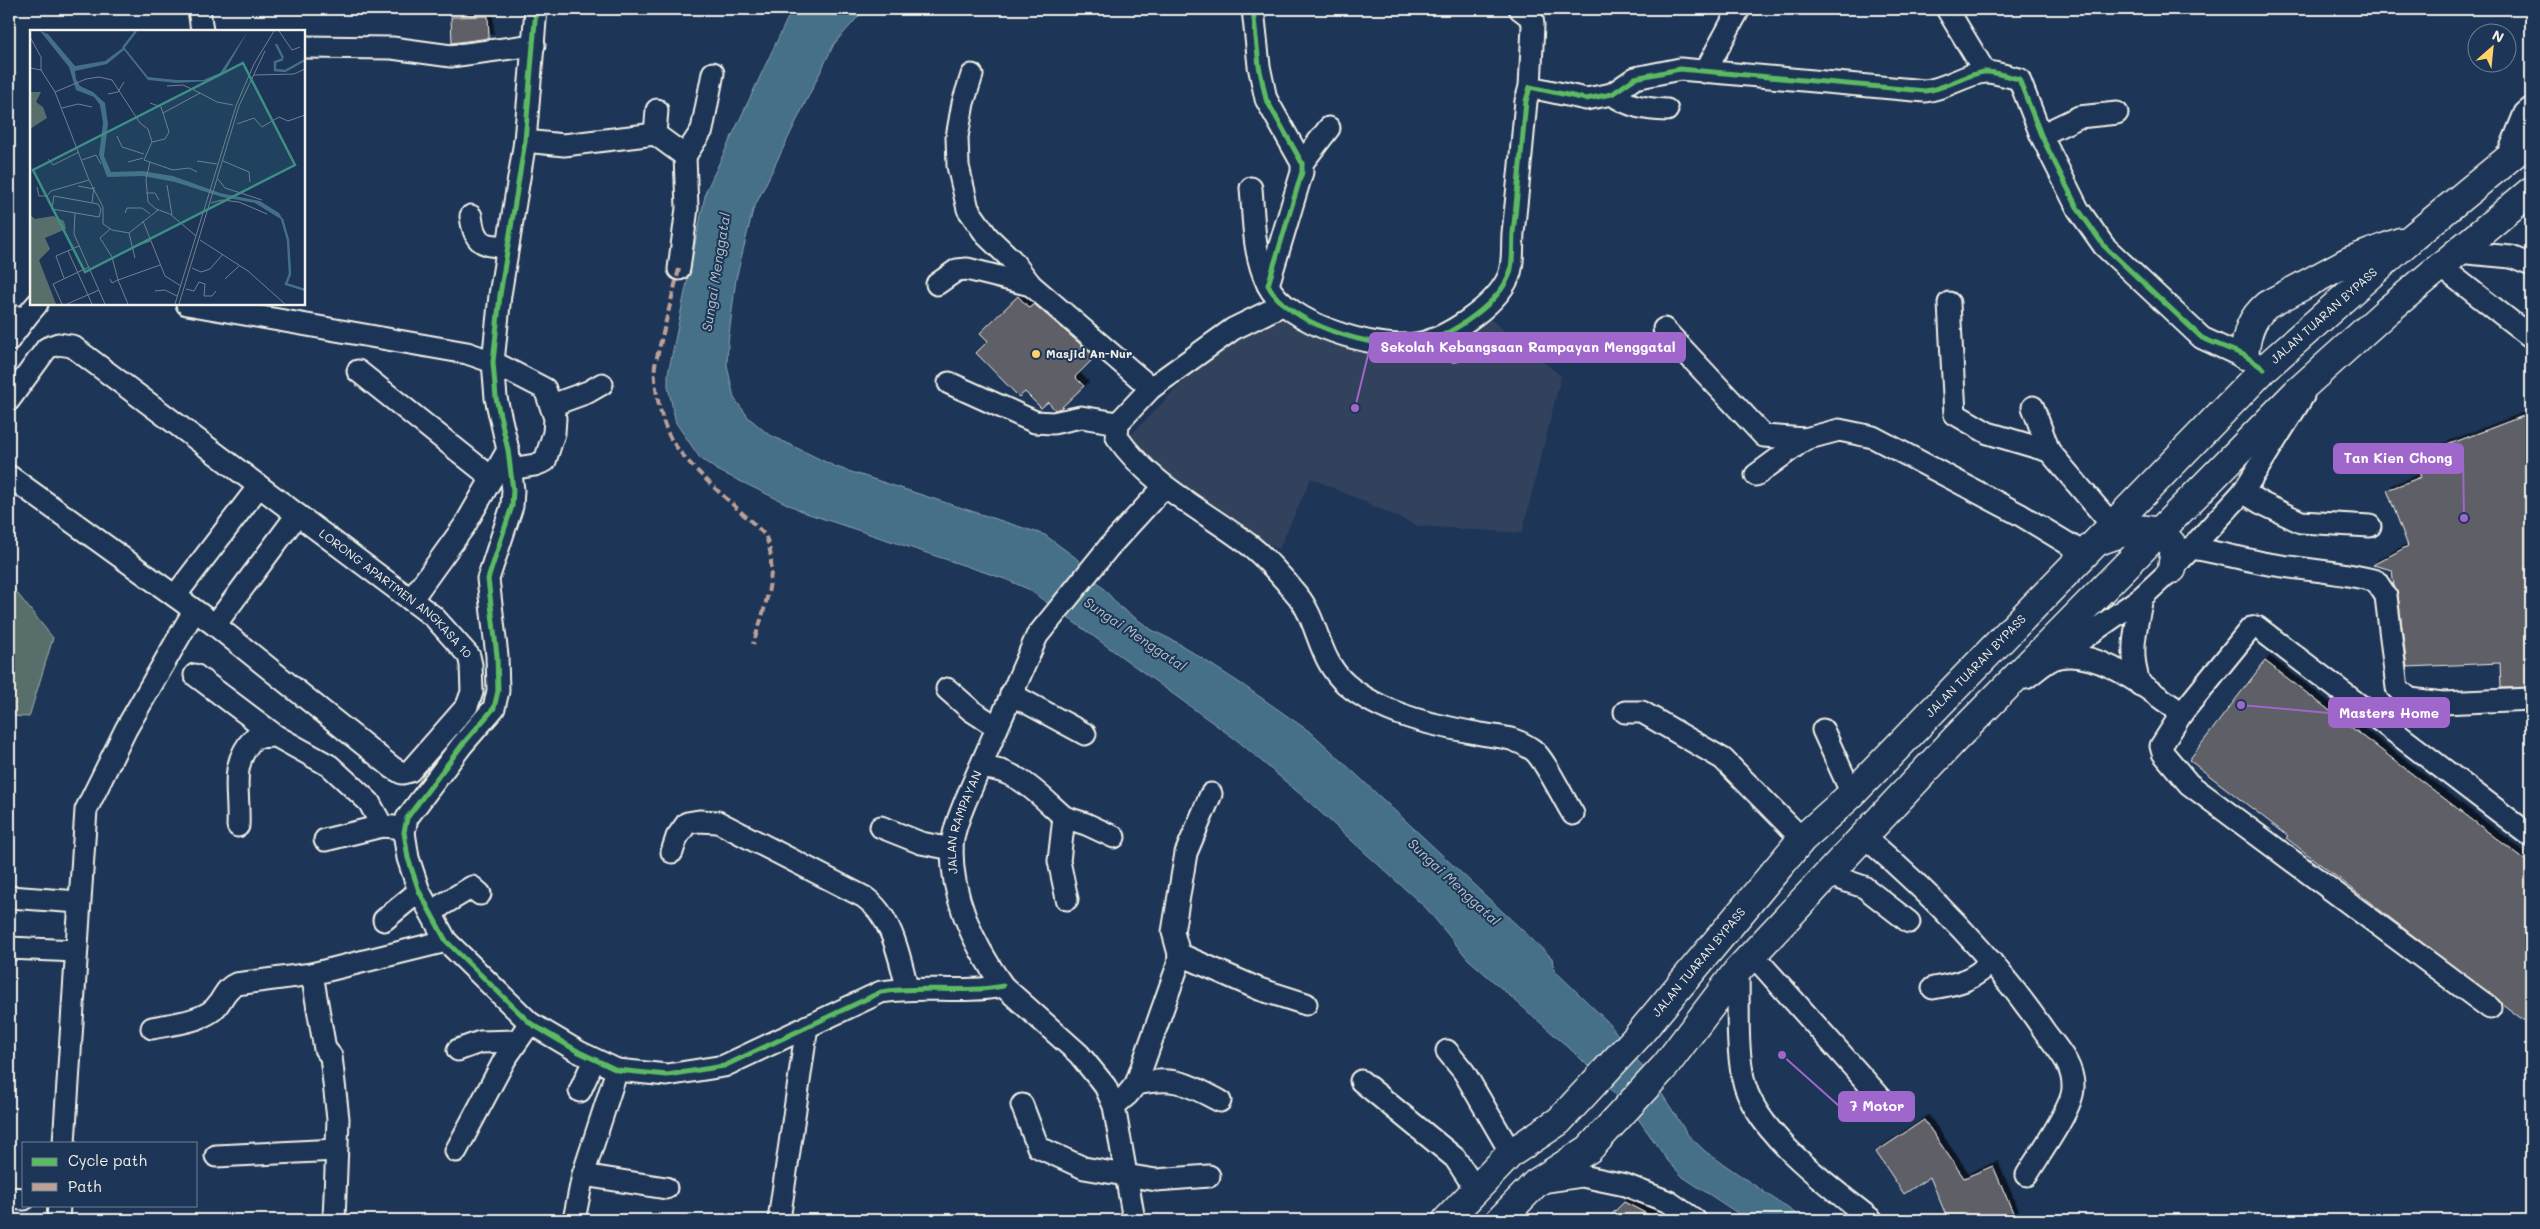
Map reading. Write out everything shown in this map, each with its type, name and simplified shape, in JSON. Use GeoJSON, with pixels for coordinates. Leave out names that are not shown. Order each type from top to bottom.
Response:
{"type":"FeatureCollection","features":[{"type":"Feature","properties":{"kind":"highway","name":"JALAN TUARAN BYPASS"},"geometry":{"type":"LineString","coordinates":[[1448,1220],[1511,1153],[1559,1121],[1636,1038],[1802,840],[1852,794],[2098,540],[2254,362],[2413,237],[2531,140]]}},
{"type":"Feature","properties":{"kind":"highway"},"geometry":{"type":"LineString","coordinates":[[2413,237],[2349,261],[2267,305],[2250,324],[2254,362],[2293,366],[2312,358],[2461,224],[2531,170]]}},
{"type":"Feature","properties":{"kind":"highway"},"geometry":{"type":"LineString","coordinates":[[1500,1220],[1536,1183],[1588,1149],[1666,1065],[1745,963],[1996,698],[2310,380],[2449,259],[2531,191]]}},
{"type":"Feature","properties":{"kind":"highway"},"geometry":{"type":"LineString","coordinates":[[2098,540],[2131,530],[2141,529],[2158,533],[2168,538],[2175,550],[2172,569]]}},
{"type":"Feature","properties":{"kind":"street"},"geometry":{"type":"LineString","coordinates":[[199,9],[202,30]]}},
{"type":"Feature","properties":{"kind":"street"},"geometry":{"type":"LineString","coordinates":[[536,9],[525,141],[507,246],[493,362],[503,466],[513,490],[512,506],[488,579],[498,669],[498,691],[494,708],[462,745],[408,818],[405,828],[407,851],[419,890],[446,941],[530,1023],[594,1060],[617,1070],[667,1075],[724,1066],[882,992],[907,987],[980,990],[1003,986]]}},
{"type":"Feature","properties":{"kind":"street"},"geometry":{"type":"LineString","coordinates":[[1253,9],[1259,66],[1266,99],[1302,163],[1302,172],[1268,285]]}},
{"type":"Feature","properties":{"kind":"street"},"geometry":{"type":"LineString","coordinates":[[1416,344],[1454,330],[1492,300],[1508,278],[1526,101],[1530,87],[1534,25],[1532,18],[1520,9]]}},
{"type":"Feature","properties":{"kind":"street"},"geometry":{"type":"LineString","coordinates":[[1705,72],[1739,9]]}},
{"type":"Feature","properties":{"kind":"street"},"geometry":{"type":"LineString","coordinates":[[1947,9],[1985,72]]}},
{"type":"Feature","properties":{"kind":"street"},"geometry":{"type":"LineString","coordinates":[[305,47],[392,48],[451,56],[534,45]]}},
{"type":"Feature","properties":{"kind":"street"},"geometry":{"type":"LineString","coordinates":[[1530,87],[1586,99],[1612,94],[1635,78],[1680,69],[1925,91],[1939,90],[1951,82],[1985,72],[2019,79],[2041,135],[2078,209],[2104,246],[2202,338],[2254,362]]}},
{"type":"Feature","properties":{"kind":"street"},"geometry":{"type":"LineString","coordinates":[[680,269],[687,208],[685,156],[702,130],[713,73]]}},
{"type":"Feature","properties":{"kind":"street"},"geometry":{"type":"LineString","coordinates":[[972,75],[962,103],[957,137],[958,166],[968,209],[987,236],[1011,259],[1031,284],[1151,388]]}},
{"type":"Feature","properties":{"kind":"street"},"geometry":{"type":"LineString","coordinates":[[1612,94],[1622,102],[1640,108],[1667,110]]}},
{"type":"Feature","properties":{"kind":"street"},"geometry":{"type":"LineString","coordinates":[[2507,158],[2525,112],[2531,108]]}},
{"type":"Feature","properties":{"kind":"street"},"geometry":{"type":"LineString","coordinates":[[655,134],[656,110]]}},
{"type":"Feature","properties":{"kind":"street"},"geometry":{"type":"LineString","coordinates":[[2041,135],[2079,117],[2117,114]]}},
{"type":"Feature","properties":{"kind":"street"},"geometry":{"type":"LineString","coordinates":[[1302,163],[1329,128]]}},
{"type":"Feature","properties":{"kind":"street"},"geometry":{"type":"LineString","coordinates":[[525,141],[564,145],[655,134],[685,156]]}},
{"type":"Feature","properties":{"kind":"street"},"geometry":{"type":"LineString","coordinates":[[1251,188],[1253,234],[1261,270],[1268,285],[1282,306],[1329,330],[1377,343],[1416,344],[1454,350]]}},
{"type":"Feature","properties":{"kind":"street"},"geometry":{"type":"LineString","coordinates":[[471,216],[472,232],[477,240],[485,244],[507,246]]}},
{"type":"Feature","properties":{"kind":"street"},"geometry":{"type":"LineString","coordinates":[[2449,259],[2511,256],[2531,265]]}},
{"type":"Feature","properties":{"kind":"street"},"geometry":{"type":"LineString","coordinates":[[2449,259],[2531,337]]}},
{"type":"Feature","properties":{"kind":"street"},"geometry":{"type":"LineString","coordinates":[[937,284],[957,270],[967,269],[1031,284]]}},
{"type":"Feature","properties":{"kind":"street"},"geometry":{"type":"LineString","coordinates":[[1949,303],[1955,414],[1988,433],[2049,451]]}},
{"type":"Feature","properties":{"kind":"street"},"geometry":{"type":"LineString","coordinates":[[193,305],[467,353],[493,362],[545,389],[555,418],[554,433],[545,461],[534,466],[503,466],[358,371]]}},
{"type":"Feature","properties":{"kind":"street"},"geometry":{"type":"LineString","coordinates":[[1282,306],[1233,328],[1151,388],[1118,423],[1117,437],[1121,444],[1164,487],[1250,545],[1299,597],[1316,630],[1323,655],[1346,684],[1384,708],[1435,725],[1479,734],[1512,737],[1535,751],[1573,814]]}},
{"type":"Feature","properties":{"kind":"street"},"geometry":{"type":"LineString","coordinates":[[9,340],[24,313]]}},
{"type":"Feature","properties":{"kind":"street"},"geometry":{"type":"LineString","coordinates":[[1664,329],[1764,436],[1805,439],[1839,430],[1873,437],[2019,514],[2098,540]]}},
{"type":"Feature","properties":{"kind":"street","name":"LORONG APARTMEN ANGKASA 10"},"geometry":{"type":"LineString","coordinates":[[9,400],[47,348],[58,344],[72,346],[434,617],[469,656],[472,686],[467,706],[407,774],[393,768],[215,625],[9,476]]}},
{"type":"Feature","properties":{"kind":"street"},"geometry":{"type":"LineString","coordinates":[[1996,698],[2058,657],[2142,597],[2172,569],[2243,492],[2300,404],[2310,380]]}},
{"type":"Feature","properties":{"kind":"street"},"geometry":{"type":"LineString","coordinates":[[949,383],[1035,422],[1053,423],[1081,417],[1118,423]]}},
{"type":"Feature","properties":{"kind":"street"},"geometry":{"type":"LineString","coordinates":[[552,405],[588,392],[602,384]]}},
{"type":"Feature","properties":{"kind":"street"},"geometry":{"type":"LineString","coordinates":[[2033,407],[2049,451],[2098,540]]}},
{"type":"Feature","properties":{"kind":"street"},"geometry":{"type":"LineString","coordinates":[[1756,475],[1805,439]]}},
{"type":"Feature","properties":{"kind":"street"},"geometry":{"type":"LineString","coordinates":[[411,600],[465,526],[503,466]]}},
{"type":"Feature","properties":{"kind":"street"},"geometry":{"type":"LineString","coordinates":[[175,596],[259,486]]}},
{"type":"Feature","properties":{"kind":"street","name":"JALAN RAMPAYAN"},"geometry":{"type":"LineString","coordinates":[[1134,1220],[1114,1106],[1096,1073],[1079,1054],[1003,986],[983,955],[947,884],[956,825],[1036,636],[1109,547],[1164,487]]}},
{"type":"Feature","properties":{"kind":"street"},"geometry":{"type":"LineString","coordinates":[[2243,492],[2261,503],[2301,522],[2370,526]]}},
{"type":"Feature","properties":{"kind":"street"},"geometry":{"type":"LineString","coordinates":[[215,625],[297,515]]}},
{"type":"Feature","properties":{"kind":"street"},"geometry":{"type":"LineString","coordinates":[[2191,548],[2222,552],[2263,563],[2352,575],[2376,581],[2386,596],[2397,688],[2410,699],[2443,703],[2531,699]]}},
{"type":"Feature","properties":{"kind":"street"},"geometry":{"type":"LineString","coordinates":[[2140,685],[2133,666],[2133,645],[2142,597]]}},
{"type":"Feature","properties":{"kind":"street"},"geometry":{"type":"LineString","coordinates":[[64,1142],[86,810],[126,728],[194,611]]}},
{"type":"Feature","properties":{"kind":"street"},"geometry":{"type":"LineString","coordinates":[[2490,1008],[2189,784],[2164,753],[2161,746],[2182,713],[2251,628],[2257,627],[2531,836]]}},
{"type":"Feature","properties":{"kind":"street"},"geometry":{"type":"LineString","coordinates":[[2058,657],[2084,658],[2106,664],[2182,713]]}},
{"type":"Feature","properties":{"kind":"street"},"geometry":{"type":"LineString","coordinates":[[195,675],[276,736],[330,766],[368,802],[382,826]]}},
{"type":"Feature","properties":{"kind":"street"},"geometry":{"type":"LineString","coordinates":[[947,689],[972,711],[997,727]]}},
{"type":"Feature","properties":{"kind":"street"},"geometry":{"type":"LineString","coordinates":[[1011,694],[1085,734]]}},
{"type":"Feature","properties":{"kind":"street"},"geometry":{"type":"LineString","coordinates":[[1625,712],[1642,712],[1723,759],[1802,840]]}},
{"type":"Feature","properties":{"kind":"street"},"geometry":{"type":"LineString","coordinates":[[1823,730],[1852,794]]}},
{"type":"Feature","properties":{"kind":"street"},"geometry":{"type":"LineString","coordinates":[[238,826],[236,778],[241,754],[254,738],[276,736]]}},
{"type":"Feature","properties":{"kind":"street"},"geometry":{"type":"LineString","coordinates":[[980,768],[994,768],[1021,780],[1064,817],[1086,824],[1114,838]]}},
{"type":"Feature","properties":{"kind":"street"},"geometry":{"type":"LineString","coordinates":[[1114,1106],[1136,1084],[1178,965],[1179,954],[1173,932],[1186,853],[1211,794]]}},
{"type":"Feature","properties":{"kind":"street"},"geometry":{"type":"LineString","coordinates":[[1064,817],[1059,861],[1067,899]]}},
{"type":"Feature","properties":{"kind":"street"},"geometry":{"type":"LineString","coordinates":[[672,852],[677,837],[687,824],[699,820],[718,822],[864,897],[875,905],[882,914],[896,947],[907,987]]}},
{"type":"Feature","properties":{"kind":"street"},"geometry":{"type":"LineString","coordinates":[[325,840],[382,826],[405,828]]}},
{"type":"Feature","properties":{"kind":"street"},"geometry":{"type":"LineString","coordinates":[[881,827],[921,843],[952,849]]}},
{"type":"Feature","properties":{"kind":"street"},"geometry":{"type":"LineString","coordinates":[[1865,838],[1904,872],[1991,961],[2031,1010],[2071,1068],[2073,1091],[2064,1113],[2027,1175]]}},
{"type":"Feature","properties":{"kind":"street"},"geometry":{"type":"LineString","coordinates":[[1829,875],[1864,887],[1909,922]]}},
{"type":"Feature","properties":{"kind":"street"},"geometry":{"type":"LineString","coordinates":[[432,914],[442,904],[472,887],[480,894]]}},
{"type":"Feature","properties":{"kind":"street"},"geometry":{"type":"LineString","coordinates":[[384,920],[419,890]]}},
{"type":"Feature","properties":{"kind":"street"},"geometry":{"type":"LineString","coordinates":[[9,897],[79,902]]}},
{"type":"Feature","properties":{"kind":"street"},"geometry":{"type":"LineString","coordinates":[[152,1028],[202,1016],[214,1009],[228,988],[236,984],[312,974],[446,941]]}},
{"type":"Feature","properties":{"kind":"street"},"geometry":{"type":"LineString","coordinates":[[9,948],[76,951]]}},
{"type":"Feature","properties":{"kind":"street"},"geometry":{"type":"LineString","coordinates":[[1179,954],[1259,989],[1306,1004]]}},
{"type":"Feature","properties":{"kind":"street"},"geometry":{"type":"LineString","coordinates":[[1934,988],[1970,979],[1977,975],[1991,961]]}},
{"type":"Feature","properties":{"kind":"street"},"geometry":{"type":"LineString","coordinates":[[1745,963],[1888,1106]]}},
{"type":"Feature","properties":{"kind":"street"},"geometry":{"type":"LineString","coordinates":[[1745,963],[1739,1054],[1743,1080],[1755,1109],[1776,1136],[1811,1170],[1872,1220]]}},
{"type":"Feature","properties":{"kind":"street"},"geometry":{"type":"LineString","coordinates":[[312,974],[325,1050],[331,1056],[338,1119],[334,1220]]}},
{"type":"Feature","properties":{"kind":"street"},"geometry":{"type":"LineString","coordinates":[[456,1151],[516,1041],[530,1023]]}},
{"type":"Feature","properties":{"kind":"street"},"geometry":{"type":"LineString","coordinates":[[779,1220],[807,1026]]}},
{"type":"Feature","properties":{"kind":"street"},"geometry":{"type":"LineString","coordinates":[[458,1050],[480,1042],[516,1041]]}},
{"type":"Feature","properties":{"kind":"street"},"geometry":{"type":"LineString","coordinates":[[1447,1051],[1464,1072],[1511,1153]]}},
{"type":"Feature","properties":{"kind":"street"},"geometry":{"type":"LineString","coordinates":[[580,1091],[594,1060]]}},
{"type":"Feature","properties":{"kind":"street"},"geometry":{"type":"LineString","coordinates":[[574,1220],[583,1175],[617,1070]]}},
{"type":"Feature","properties":{"kind":"street"},"geometry":{"type":"LineString","coordinates":[[1136,1084],[1168,1079],[1193,1087],[1220,1101]]}},
{"type":"Feature","properties":{"kind":"street"},"geometry":{"type":"LineString","coordinates":[[1361,1081],[1455,1158],[1476,1190]]}},
{"type":"Feature","properties":{"kind":"street"},"geometry":{"type":"LineString","coordinates":[[1022,1105],[1038,1147],[1084,1168],[1156,1180],[1209,1176]]}},
{"type":"Feature","properties":{"kind":"street"},"geometry":{"type":"LineString","coordinates":[[216,1156],[336,1150]]}},
{"type":"Feature","properties":{"kind":"street"},"geometry":{"type":"LineString","coordinates":[[583,1175],[666,1188]]}},
{"type":"Feature","properties":{"kind":"street"},"geometry":{"type":"LineString","coordinates":[[1536,1183],[1582,1176],[1625,1185],[1668,1202],[1694,1220]]}},
{"type":"Feature","properties":{"kind":"street"},"geometry":{"type":"LineString","coordinates":[[9,1198],[22,1199]]}},
{"type":"Feature","properties":{"kind":"street"},"geometry":{"type":"LineString","coordinates":[[58,1220],[59,1206]]}},
{"type":"Feature","properties":{"kind":"shaded area"},"geometry":{"type":"Polygon","coordinates":[[[1288,314],[1344,339],[1442,342],[1490,319],[1561,376],[1522,533],[1418,526],[1311,478],[1279,549],[1237,530],[1179,490],[1126,440],[1206,358],[1240,337],[1288,314]]]}},
{"type":"Feature","properties":{"kind":"green space"},"geometry":{"type":"Polygon","coordinates":[[[9,583],[53,638],[29,717],[9,716],[9,583]]]}},
{"type":"Feature","properties":{"kind":"water","name":"Sungai Menggatal"},"geometry":{"type":"Polygon","coordinates":[[[792,9],[865,9],[834,44],[753,210],[736,279],[727,365],[734,398],[749,418],[768,434],[836,467],[1045,535],[1076,558],[1120,607],[1152,630],[1178,643],[1243,685],[1313,734],[1552,958],[1554,970],[1608,1022],[1655,1083],[1688,1135],[1706,1152],[1805,1220],[1748,1220],[1683,1177],[1668,1161],[1634,1113],[1577,1055],[1468,959],[1426,908],[1307,800],[1238,741],[1028,589],[1005,579],[806,513],[717,470],[700,458],[676,423],[668,387],[668,374],[706,191],[792,9]]]}},
{"type":"Feature","properties":{"kind":"water"},"geometry":{"type":"Polygon","coordinates":[[[2167,9],[2249,9],[2212,11],[2167,9]]]}},
{"type":"Feature","properties":{"kind":"building"},"geometry":{"type":"Polygon","coordinates":[[[488,16],[489,38],[452,43],[451,17],[488,16]]]}},
{"type":"Feature","properties":{"kind":"building","name":"Masjid An-Nur"},"geometry":{"type":"Polygon","coordinates":[[[1018,296],[1029,308],[1034,304],[1095,357],[1075,377],[1084,386],[1061,408],[1055,410],[1048,402],[1041,408],[1025,392],[1019,397],[976,353],[988,341],[980,333],[1018,296]]]}},
{"type":"Feature","properties":{"kind":"building"},"geometry":{"type":"Polygon","coordinates":[[[2531,413],[2531,687],[2501,688],[2500,663],[2407,667],[2398,595],[2394,586],[2392,570],[2373,565],[2408,546],[2387,490],[2421,477],[2413,458],[2531,413]]]}},
{"type":"Feature","properties":{"kind":"building"},"geometry":{"type":"Polygon","coordinates":[[[2265,661],[2531,865],[2531,1026],[2286,838],[2288,836],[2189,760],[2265,661]]]}},
{"type":"Feature","properties":{"kind":"building"},"geometry":{"type":"Polygon","coordinates":[[[1924,1120],[1964,1178],[1993,1166],[2014,1215],[2002,1220],[1948,1220],[1930,1177],[1904,1194],[1876,1152],[1924,1120]]]}},
{"type":"Feature","properties":{"kind":"building"},"geometry":{"type":"Polygon","coordinates":[[[1624,1202],[1659,1220],[1606,1220],[1624,1202]]]}},
{"type":"Feature","properties":{"kind":"marked path"},"geometry":{"type":"LineString","coordinates":[[679,269],[655,365],[658,403],[667,432],[679,451],[702,476],[765,535],[769,547],[771,575],[766,604],[753,644]]}},
{"type":"Feature","properties":{"kind":"cycle path"},"geometry":{"type":"LineString","coordinates":[[536,9],[525,141],[500,295],[493,362],[496,398],[508,450],[513,490],[512,506],[488,579],[497,656],[498,691],[494,708],[462,745],[407,818],[404,832],[408,858],[419,891],[446,941],[530,1023],[579,1052],[617,1070],[667,1075],[724,1066],[881,992],[912,989],[973,989],[1003,986]]}},
{"type":"Feature","properties":{"kind":"cycle path"},"geometry":{"type":"LineString","coordinates":[[1253,9],[1259,66],[1266,99],[1302,163],[1302,172],[1268,285],[1278,299],[1293,312],[1333,331],[1377,343],[1415,344],[1441,336],[1455,329],[1481,310],[1502,289],[1511,268],[1526,101],[1530,87],[1586,99],[1612,94],[1635,78],[1680,69],[1925,91],[1940,88],[1969,76],[1988,72],[2019,79],[2041,135],[2078,209],[2104,246],[2202,338],[2244,355],[2264,369]]}},
{"type":"Feature","properties":{"kind":"place","name":"Masjid An-Nur"},"geometry":{"type":"Point","coordinates":[1036,354]}},
{"type":"Feature","properties":{"kind":"place","name":"Sekolah Kebangsaan Rampayan Menggatal"},"geometry":{"type":"Point","coordinates":[1355,408]}},
{"type":"Feature","properties":{"kind":"place","name":"Tan Kien Chong"},"geometry":{"type":"Point","coordinates":[2464,518]}},
{"type":"Feature","properties":{"kind":"place","name":"Masters Home"},"geometry":{"type":"Point","coordinates":[2241,705]}},
{"type":"Feature","properties":{"kind":"place","name":"7 Motor"},"geometry":{"type":"Point","coordinates":[1782,1055]}}]}
